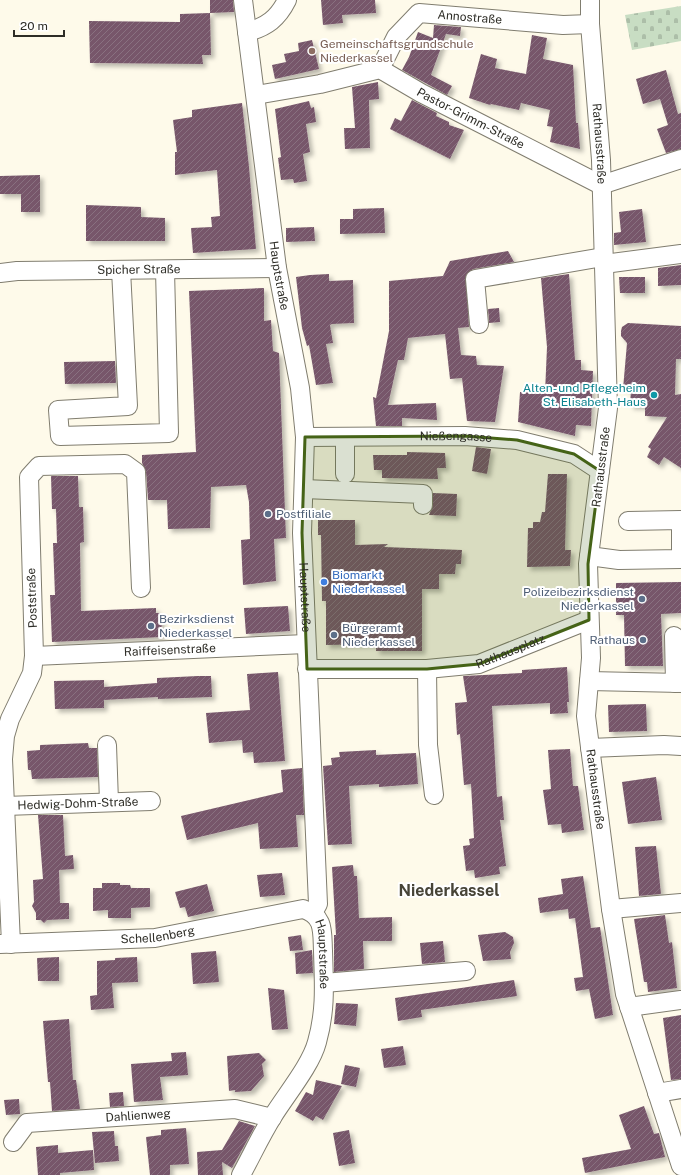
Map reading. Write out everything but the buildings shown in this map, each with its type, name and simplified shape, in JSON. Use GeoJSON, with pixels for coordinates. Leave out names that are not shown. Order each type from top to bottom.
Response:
{"type":"FeatureCollection","features":[{"type":"Feature","properties":{"kind":"street","name":"Hauptstraße"},"geometry":{"type":"LineString","coordinates":[[241,1175],[272,1118],[302,1072],[316,1044],[324,1007],[320,922],[313,913],[318,904],[302,532],[305,437],[300,388],[277,268],[243,0]]}},
{"type":"Feature","properties":{"kind":"street"},"geometry":{"type":"LineString","coordinates":[[247,32],[271,22],[280,13],[287,0]]}},
{"type":"Feature","properties":{"kind":"street","name":"Rathausstraße"},"geometry":{"type":"LineString","coordinates":[[590,0],[590,24],[601,160],[608,408],[589,556],[589,620],[591,658],[586,716],[611,909],[629,1007],[681,1166]]}},
{"type":"Feature","properties":{"kind":"street","name":"Annostraße"},"geometry":{"type":"LineString","coordinates":[[380,69],[396,37],[419,13],[563,25],[590,24]]}},
{"type":"Feature","properties":{"kind":"street"},"geometry":{"type":"LineString","coordinates":[[256,95],[320,84],[380,69]]}},
{"type":"Feature","properties":{"kind":"street","name":"Pastor-Grimm-Straße"},"geometry":{"type":"LineString","coordinates":[[380,69],[421,93],[601,185]]}},
{"type":"Feature","properties":{"kind":"street"},"geometry":{"type":"LineString","coordinates":[[601,185],[681,159]]}},
{"type":"Feature","properties":{"kind":"street"},"geometry":{"type":"LineString","coordinates":[[479,324],[475,279],[604,261],[681,254]]}},
{"type":"Feature","properties":{"kind":"street","name":"Spicher Straße"},"geometry":{"type":"LineString","coordinates":[[0,274],[17,271],[277,268]]}},
{"type":"Feature","properties":{"kind":"street"},"geometry":{"type":"LineString","coordinates":[[121,270],[128,406],[58,410],[60,436],[170,433],[165,270]]}},
{"type":"Feature","properties":{"kind":"street","name":"Nießengasse"},"geometry":{"type":"LineString","coordinates":[[305,437],[465,436],[517,440],[574,454],[600,471]]}},
{"type":"Feature","properties":{"kind":"street"},"geometry":{"type":"LineString","coordinates":[[345,474],[346,437]]}},
{"type":"Feature","properties":{"kind":"street","name":"Poststraße"},"geometry":{"type":"LineString","coordinates":[[5,944],[3,817],[4,736],[10,719],[32,673],[34,656],[29,477],[40,466],[125,464],[136,472],[141,588]]}},
{"type":"Feature","properties":{"kind":"street"},"geometry":{"type":"LineString","coordinates":[[304,489],[423,494],[423,505]]}},
{"type":"Feature","properties":{"kind":"street"},"geometry":{"type":"LineString","coordinates":[[589,556],[620,560],[681,559],[681,520],[628,520]]}},
{"type":"Feature","properties":{"kind":"street","name":"Rathausplatz"},"geometry":{"type":"LineString","coordinates":[[307,669],[427,669],[479,664],[589,620]]}},
{"type":"Feature","properties":{"kind":"street"},"geometry":{"type":"LineString","coordinates":[[589,682],[678,683],[674,636]]}},
{"type":"Feature","properties":{"kind":"street","name":"Raiffeisenstraße"},"geometry":{"type":"LineString","coordinates":[[34,656],[306,644]]}},
{"type":"Feature","properties":{"kind":"street"},"geometry":{"type":"LineString","coordinates":[[427,669],[428,745],[434,795]]}},
{"type":"Feature","properties":{"kind":"street"},"geometry":{"type":"LineString","coordinates":[[107,745],[109,802]]}},
{"type":"Feature","properties":{"kind":"street"},"geometry":{"type":"LineString","coordinates":[[590,748],[664,745],[681,746]]}},
{"type":"Feature","properties":{"kind":"street","name":"Hedwig-Dohm-Straße"},"geometry":{"type":"LineString","coordinates":[[3,817],[109,802],[151,801]]}},
{"type":"Feature","properties":{"kind":"street"},"geometry":{"type":"LineString","coordinates":[[611,909],[681,903]]}},
{"type":"Feature","properties":{"kind":"street","name":"Schellenberg"},"geometry":{"type":"LineString","coordinates":[[5,944],[156,938],[303,909],[313,913]]}},
{"type":"Feature","properties":{"kind":"street"},"geometry":{"type":"LineString","coordinates":[[324,983],[466,970]]}},
{"type":"Feature","properties":{"kind":"street"},"geometry":{"type":"LineString","coordinates":[[629,1007],[681,1000]]}},
{"type":"Feature","properties":{"kind":"street"},"geometry":{"type":"LineString","coordinates":[[657,1093],[681,1090]]}},
{"type":"Feature","properties":{"kind":"street","name":"Dahlienweg"},"geometry":{"type":"LineString","coordinates":[[13,1142],[27,1123],[235,1109],[272,1118]]}},
{"type":"Feature","properties":{"kind":"highlighted area"},"geometry":{"type":"Polygon","coordinates":[[[465,436],[517,440],[574,454],[600,471],[588,564],[589,620],[479,664],[427,669],[307,669],[302,533],[305,437],[465,436]]]}},
{"type":"Feature","properties":{"kind":"green space"},"geometry":{"type":"Polygon","coordinates":[[[681,6],[681,41],[632,50],[625,15],[681,6]]]}},
{"type":"Feature","properties":{"kind":"place","name":"Gemeinschaftsgrundschule Niederkassel"},"geometry":{"type":"Point","coordinates":[312,51]}},
{"type":"Feature","properties":{"kind":"place","name":"Alten- und Pflegeheim St. Elisabeth-Haus"},"geometry":{"type":"Point","coordinates":[654,395]}},
{"type":"Feature","properties":{"kind":"place","name":"Postfiliale"},"geometry":{"type":"Point","coordinates":[268,514]}},
{"type":"Feature","properties":{"kind":"place","name":"Biomarkt Niederkassel"},"geometry":{"type":"Point","coordinates":[324,582]}},
{"type":"Feature","properties":{"kind":"place","name":"Polizeibezirksdienst Niederkassel"},"geometry":{"type":"Point","coordinates":[642,599]}},
{"type":"Feature","properties":{"kind":"place","name":"Bezirksdienst Niederkassel"},"geometry":{"type":"Point","coordinates":[151,626]}},
{"type":"Feature","properties":{"kind":"place","name":"Bürgeramt Niederkassel"},"geometry":{"type":"Point","coordinates":[334,635]}},
{"type":"Feature","properties":{"kind":"place","name":"Rathaus"},"geometry":{"type":"Point","coordinates":[643,640]}},
{"type":"Feature","properties":{"kind":"district","name":"Niederkassel"},"geometry":{"type":"Point","coordinates":[449,890]}}]}
